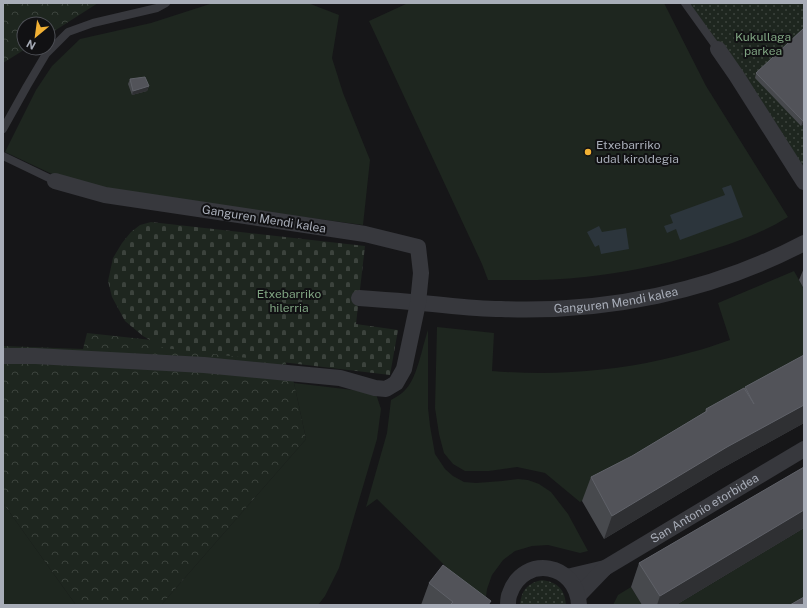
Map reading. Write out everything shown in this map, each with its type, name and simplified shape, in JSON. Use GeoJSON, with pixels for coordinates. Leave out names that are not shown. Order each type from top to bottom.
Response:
{"type":"FeatureCollection","features":[{"type":"Feature","properties":{"kind":"street"},"geometry":{"type":"LineString","coordinates":[[718,49],[804,182]]}},
{"type":"Feature","properties":{"kind":"street","name":"Ganguren Mendi kalea"},"geometry":{"type":"LineString","coordinates":[[55,181],[105,195],[365,234],[418,247],[421,273],[418,303]]}},
{"type":"Feature","properties":{"kind":"street","name":"Ganguren Mendi kalea"},"geometry":{"type":"LineString","coordinates":[[359,298],[487,309],[536,310],[628,302],[652,298],[704,284],[758,265],[804,243]]}},
{"type":"Feature","properties":{"kind":"street"},"geometry":{"type":"LineString","coordinates":[[3,356],[204,365],[340,378],[375,388],[386,389],[396,383],[404,369],[418,303]]}},
{"type":"Feature","properties":{"kind":"street","name":"San Antonio etorbidea"},"geometry":{"type":"LineString","coordinates":[[567,577],[605,568],[804,448]]}},
{"type":"Feature","properties":{"kind":"street"},"geometry":{"type":"LineString","coordinates":[[508,605],[509,594],[514,583],[522,575],[533,569],[545,568],[557,570],[567,577],[574,586],[579,601]]}},
{"type":"Feature","properties":{"kind":"street","name":"San Antonio etorbidea"},"geometry":{"type":"LineString","coordinates":[[579,601],[605,568]]}},
{"type":"Feature","properties":{"kind":"lane"},"geometry":{"type":"LineString","coordinates":[[3,129],[46,54],[68,32],[93,23],[157,8],[166,3]]}},
{"type":"Feature","properties":{"kind":"lane"},"geometry":{"type":"LineString","coordinates":[[685,3],[718,49]]}},
{"type":"Feature","properties":{"kind":"lane"},"geometry":{"type":"LineString","coordinates":[[3,156],[55,181]]}},
{"type":"Feature","properties":{"kind":"green space"},"geometry":{"type":"Polygon","coordinates":[[[3,3],[98,3],[56,30],[56,16],[16,16],[16,55],[3,63],[3,3]]]}},
{"type":"Feature","properties":{"kind":"green space"},"geometry":{"type":"Polygon","coordinates":[[[213,3],[308,3],[339,15],[332,58],[343,93],[370,160],[363,225],[187,201],[90,185],[54,175],[5,152],[36,90],[52,66],[80,39],[151,23],[213,3]]]}},
{"type":"Feature","properties":{"kind":"green space","name":"Etxebarriko udal kiroldegia"},"geometry":{"type":"Polygon","coordinates":[[[408,3],[664,3],[706,86],[788,217],[767,229],[735,242],[712,250],[643,268],[561,279],[488,280],[482,264],[369,21],[408,3]]]}},
{"type":"Feature","properties":{"kind":"green space","name":"Kukullaga parkea"},"geometry":{"type":"Polygon","coordinates":[[[685,3],[804,3],[804,182],[685,3]]]}},
{"type":"Feature","properties":{"kind":"green space","name":"Etxebarriko hilerria"},"geometry":{"type":"Polygon","coordinates":[[[151,222],[365,246],[356,324],[398,330],[390,375],[164,348],[143,336],[125,321],[112,297],[108,281],[113,258],[122,243],[131,232],[140,225],[151,222]]]}},
{"type":"Feature","properties":{"kind":"green space"},"geometry":{"type":"Polygon","coordinates":[[[794,271],[804,289],[804,373],[580,502],[545,473],[517,467],[489,471],[465,471],[453,464],[444,453],[435,408],[437,327],[494,333],[492,371],[561,373],[602,370],[647,363],[677,356],[730,340],[718,303],[794,271]]]}},
{"type":"Feature","properties":{"kind":"green space"},"geometry":{"type":"Polygon","coordinates":[[[428,330],[428,408],[430,426],[435,454],[445,469],[453,476],[464,482],[476,483],[518,479],[528,480],[539,484],[551,492],[568,514],[588,551],[580,553],[548,545],[532,546],[515,551],[503,560],[492,575],[487,589],[485,605],[377,499],[366,507],[387,433],[391,400],[406,389],[414,377],[428,330]]]}},
{"type":"Feature","properties":{"kind":"green space"},"geometry":{"type":"Polygon","coordinates":[[[87,333],[282,354],[294,383],[306,439],[161,605],[76,605],[3,503],[3,346],[83,349],[87,333]]]}},
{"type":"Feature","properties":{"kind":"green space"},"geometry":{"type":"Polygon","coordinates":[[[294,383],[376,394],[381,409],[377,439],[339,568],[325,596],[318,605],[161,605],[306,439],[294,383]]]}},
{"type":"Feature","properties":{"kind":"green space"},"geometry":{"type":"Polygon","coordinates":[[[3,503],[76,605],[3,605],[3,503]]]}},
{"type":"Feature","properties":{"kind":"green space"},"geometry":{"type":"Polygon","coordinates":[[[804,528],[804,605],[676,605],[804,528]]]}},
{"type":"Feature","properties":{"kind":"green space"},"geometry":{"type":"Polygon","coordinates":[[[537,581],[548,581],[560,588],[564,595],[566,605],[520,605],[522,595],[526,588],[537,581]]]}},
{"type":"Feature","properties":{"kind":"green space"},"geometry":{"type":"Polygon","coordinates":[[[631,587],[642,605],[613,605],[618,595],[631,587]]]}},
{"type":"Feature","properties":{"kind":"shaded area"},"geometry":{"type":"Polygon","coordinates":[[[731,185],[743,217],[680,240],[676,229],[667,233],[664,226],[673,223],[670,215],[725,195],[722,188],[731,185]]]}},
{"type":"Feature","properties":{"kind":"shaded area"},"geometry":{"type":"Polygon","coordinates":[[[599,226],[602,232],[626,228],[629,249],[601,254],[599,245],[595,247],[587,232],[599,226]]]}},
{"type":"Feature","properties":{"kind":"building"},"geometry":{"type":"Polygon","coordinates":[[[804,28],[804,120],[803,121],[756,73],[804,28]]]}},
{"type":"Feature","properties":{"kind":"building"},"geometry":{"type":"Polygon","coordinates":[[[145,77],[149,86],[133,91],[130,79],[145,77]]]}},
{"type":"Feature","properties":{"kind":"building"},"geometry":{"type":"Polygon","coordinates":[[[804,355],[804,405],[727,447],[612,516],[591,477],[632,456],[707,411],[706,409],[744,388],[754,404],[745,387],[804,355]]]}},
{"type":"Feature","properties":{"kind":"building"},"geometry":{"type":"Polygon","coordinates":[[[804,467],[804,510],[660,596],[639,563],[804,467]]]}},
{"type":"Feature","properties":{"kind":"building"},"geometry":{"type":"Polygon","coordinates":[[[443,565],[491,601],[488,605],[450,605],[453,602],[429,583],[443,565]]]}},
{"type":"Feature","properties":{"kind":"building"},"geometry":{"type":"Polygon","coordinates":[[[804,597],[804,605],[790,605],[804,597]]]}},
{"type":"Feature","properties":{"kind":"place","name":"Etxebarriko udal kiroldegia"},"geometry":{"type":"Point","coordinates":[588,152]}}]}
